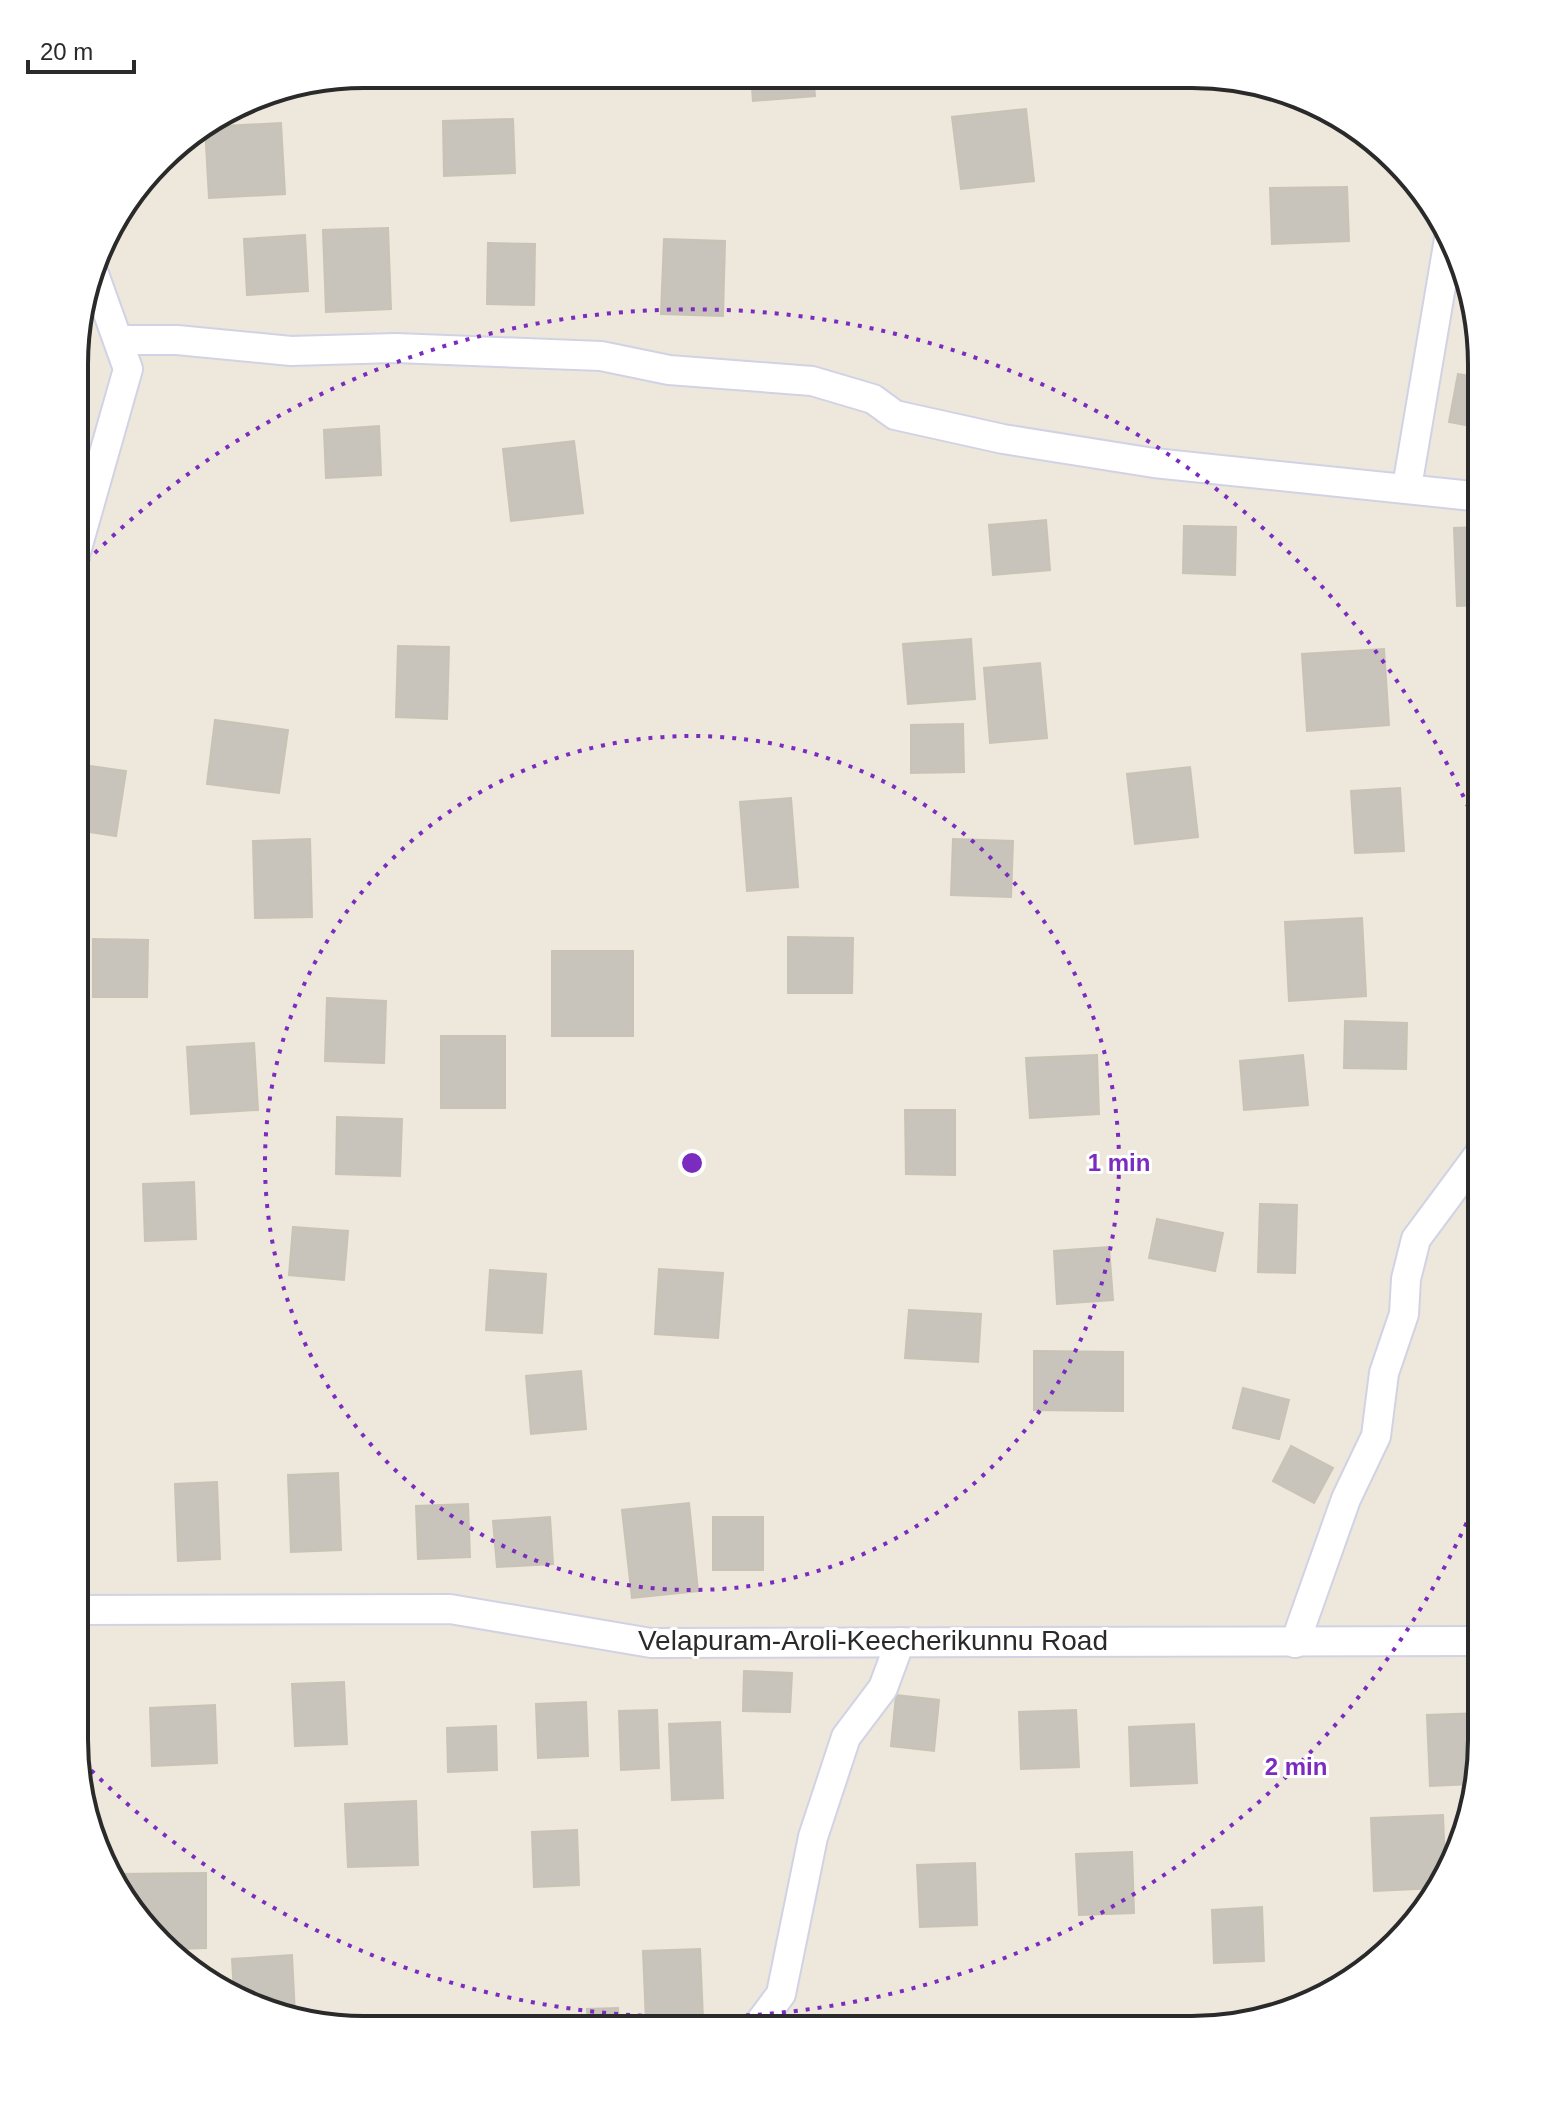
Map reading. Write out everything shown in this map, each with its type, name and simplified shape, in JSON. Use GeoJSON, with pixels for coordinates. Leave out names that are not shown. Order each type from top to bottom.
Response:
{"type":"FeatureCollection","features":[{"type":"Feature","properties":{"kind":"street"},"geometry":{"type":"LineString","coordinates":[[1407,487],[1446,257]]}},
{"type":"Feature","properties":{"kind":"street"},"geometry":{"type":"LineString","coordinates":[[88,510],[128,369],[99,288]]}},
{"type":"Feature","properties":{"kind":"street"},"geometry":{"type":"LineString","coordinates":[[118,340],[177,340],[291,351],[396,348],[601,356],[669,370],[812,381],[873,399],[895,415],[1003,439],[1154,463],[1468,495]]}},
{"type":"Feature","properties":{"kind":"street"},"geometry":{"type":"LineString","coordinates":[[1295,1643],[1346,1499],[1376,1436],[1384,1373],[1404,1314],[1406,1279],[1416,1239],[1467,1170]]}},
{"type":"Feature","properties":{"kind":"street","name":"Velapuram-Aroli-Keecherikunnu Road"},"geometry":{"type":"LineString","coordinates":[[88,1610],[450,1609],[651,1643],[1467,1641]]}},
{"type":"Feature","properties":{"kind":"street"},"geometry":{"type":"LineString","coordinates":[[765,2016],[781,1994],[813,1837],[846,1737],[883,1688],[900,1642]]}},
{"type":"Feature","properties":{"kind":"building"},"geometry":{"type":"Polygon","coordinates":[[[752,88],[814,88],[815,96],[753,101],[752,88]]]}},
{"type":"Feature","properties":{"kind":"building"},"geometry":{"type":"Polygon","coordinates":[[[1026,109],[1034,181],[961,189],[952,117],[1026,109]]]}},
{"type":"Feature","properties":{"kind":"building"},"geometry":{"type":"Polygon","coordinates":[[[513,119],[515,173],[444,176],[443,121],[513,119]]]}},
{"type":"Feature","properties":{"kind":"building"},"geometry":{"type":"Polygon","coordinates":[[[281,123],[285,194],[209,198],[206,139],[225,126],[281,123]]]}},
{"type":"Feature","properties":{"kind":"building"},"geometry":{"type":"Polygon","coordinates":[[[1347,187],[1349,241],[1272,244],[1270,188],[1347,187]]]}},
{"type":"Feature","properties":{"kind":"building"},"geometry":{"type":"Polygon","coordinates":[[[388,228],[391,309],[326,312],[323,230],[388,228]]]}},
{"type":"Feature","properties":{"kind":"building"},"geometry":{"type":"Polygon","coordinates":[[[305,235],[308,291],[247,295],[244,239],[305,235]]]}},
{"type":"Feature","properties":{"kind":"building"},"geometry":{"type":"Polygon","coordinates":[[[664,239],[725,241],[723,316],[661,314],[664,239]]]}},
{"type":"Feature","properties":{"kind":"building"},"geometry":{"type":"Polygon","coordinates":[[[488,243],[535,244],[534,305],[487,304],[488,243]]]}},
{"type":"Feature","properties":{"kind":"building"},"geometry":{"type":"Polygon","coordinates":[[[1458,374],[1468,376],[1468,425],[1449,422],[1458,374]]]}},
{"type":"Feature","properties":{"kind":"building"},"geometry":{"type":"Polygon","coordinates":[[[379,426],[381,475],[326,478],[324,430],[379,426]]]}},
{"type":"Feature","properties":{"kind":"building"},"geometry":{"type":"Polygon","coordinates":[[[574,441],[583,513],[511,521],[503,449],[574,441]]]}},
{"type":"Feature","properties":{"kind":"building"},"geometry":{"type":"Polygon","coordinates":[[[1046,520],[1050,570],[993,575],[989,525],[1046,520]]]}},
{"type":"Feature","properties":{"kind":"building"},"geometry":{"type":"Polygon","coordinates":[[[1184,526],[1236,527],[1235,575],[1183,573],[1184,526]]]}},
{"type":"Feature","properties":{"kind":"building"},"geometry":{"type":"Polygon","coordinates":[[[1454,528],[1468,528],[1468,606],[1457,606],[1454,528]]]}},
{"type":"Feature","properties":{"kind":"building"},"geometry":{"type":"Polygon","coordinates":[[[971,639],[975,699],[908,704],[903,644],[971,639]]]}},
{"type":"Feature","properties":{"kind":"building"},"geometry":{"type":"Polygon","coordinates":[[[398,646],[449,647],[447,719],[396,717],[398,646]]]}},
{"type":"Feature","properties":{"kind":"building"},"geometry":{"type":"Polygon","coordinates":[[[1384,649],[1389,725],[1307,731],[1302,654],[1384,649]]]}},
{"type":"Feature","properties":{"kind":"building"},"geometry":{"type":"Polygon","coordinates":[[[1040,663],[1047,738],[990,743],[984,668],[1040,663]]]}},
{"type":"Feature","properties":{"kind":"building"},"geometry":{"type":"Polygon","coordinates":[[[215,720],[288,730],[279,793],[207,784],[215,720]]]}},
{"type":"Feature","properties":{"kind":"building"},"geometry":{"type":"Polygon","coordinates":[[[963,724],[964,772],[911,773],[911,725],[963,724]]]}},
{"type":"Feature","properties":{"kind":"building"},"geometry":{"type":"Polygon","coordinates":[[[88,766],[126,771],[116,836],[88,832],[88,766]]]}},
{"type":"Feature","properties":{"kind":"building"},"geometry":{"type":"Polygon","coordinates":[[[1190,767],[1198,837],[1135,844],[1127,774],[1190,767]]]}},
{"type":"Feature","properties":{"kind":"building"},"geometry":{"type":"Polygon","coordinates":[[[1400,788],[1404,851],[1355,853],[1351,791],[1400,788]]]}},
{"type":"Feature","properties":{"kind":"building"},"geometry":{"type":"Polygon","coordinates":[[[791,798],[798,887],[747,891],[740,802],[791,798]]]}},
{"type":"Feature","properties":{"kind":"building"},"geometry":{"type":"Polygon","coordinates":[[[310,839],[312,917],[255,918],[253,841],[310,839]]]}},
{"type":"Feature","properties":{"kind":"building"},"geometry":{"type":"Polygon","coordinates":[[[953,839],[1013,841],[1011,897],[951,895],[953,839]]]}},
{"type":"Feature","properties":{"kind":"building"},"geometry":{"type":"Polygon","coordinates":[[[1362,918],[1366,996],[1289,1001],[1285,922],[1362,918]]]}},
{"type":"Feature","properties":{"kind":"building"},"geometry":{"type":"Polygon","coordinates":[[[788,937],[853,938],[852,993],[788,993],[788,937]]]}},
{"type":"Feature","properties":{"kind":"building"},"geometry":{"type":"Polygon","coordinates":[[[93,939],[148,940],[147,997],[93,997],[93,939]]]}},
{"type":"Feature","properties":{"kind":"building"},"geometry":{"type":"Polygon","coordinates":[[[552,951],[633,951],[633,1036],[552,1036],[552,951]]]}},
{"type":"Feature","properties":{"kind":"building"},"geometry":{"type":"Polygon","coordinates":[[[327,998],[386,1001],[384,1063],[325,1061],[327,998]]]}},
{"type":"Feature","properties":{"kind":"building"},"geometry":{"type":"Polygon","coordinates":[[[1345,1021],[1407,1023],[1406,1069],[1344,1068],[1345,1021]]]}},
{"type":"Feature","properties":{"kind":"building"},"geometry":{"type":"Polygon","coordinates":[[[441,1036],[505,1036],[505,1108],[441,1108],[441,1036]]]}},
{"type":"Feature","properties":{"kind":"building"},"geometry":{"type":"Polygon","coordinates":[[[254,1043],[258,1110],[191,1114],[187,1047],[254,1043]]]}},
{"type":"Feature","properties":{"kind":"building"},"geometry":{"type":"Polygon","coordinates":[[[1097,1055],[1099,1114],[1030,1118],[1026,1058],[1097,1055]]]}},
{"type":"Feature","properties":{"kind":"building"},"geometry":{"type":"Polygon","coordinates":[[[1303,1055],[1308,1105],[1244,1110],[1240,1061],[1303,1055]]]}},
{"type":"Feature","properties":{"kind":"building"},"geometry":{"type":"Polygon","coordinates":[[[905,1110],[955,1110],[955,1175],[906,1174],[905,1110]]]}},
{"type":"Feature","properties":{"kind":"building"},"geometry":{"type":"Polygon","coordinates":[[[337,1117],[402,1119],[400,1176],[336,1174],[337,1117]]]}},
{"type":"Feature","properties":{"kind":"building"},"geometry":{"type":"Polygon","coordinates":[[[194,1182],[196,1239],[145,1241],[143,1184],[194,1182]]]}},
{"type":"Feature","properties":{"kind":"building"},"geometry":{"type":"Polygon","coordinates":[[[1260,1204],[1297,1205],[1295,1273],[1258,1272],[1260,1204]]]}},
{"type":"Feature","properties":{"kind":"building"},"geometry":{"type":"Polygon","coordinates":[[[1157,1219],[1223,1233],[1215,1271],[1149,1258],[1157,1219]]]}},
{"type":"Feature","properties":{"kind":"building"},"geometry":{"type":"Polygon","coordinates":[[[293,1227],[348,1231],[344,1280],[289,1275],[293,1227]]]}},
{"type":"Feature","properties":{"kind":"building"},"geometry":{"type":"Polygon","coordinates":[[[1109,1247],[1113,1300],[1057,1304],[1054,1251],[1109,1247]]]}},
{"type":"Feature","properties":{"kind":"building"},"geometry":{"type":"Polygon","coordinates":[[[659,1269],[723,1273],[718,1338],[655,1334],[659,1269]]]}},
{"type":"Feature","properties":{"kind":"building"},"geometry":{"type":"Polygon","coordinates":[[[490,1270],[546,1274],[542,1333],[486,1330],[490,1270]]]}},
{"type":"Feature","properties":{"kind":"building"},"geometry":{"type":"Polygon","coordinates":[[[909,1310],[981,1314],[978,1362],[905,1358],[909,1310]]]}},
{"type":"Feature","properties":{"kind":"building"},"geometry":{"type":"Polygon","coordinates":[[[1034,1351],[1123,1352],[1123,1411],[1034,1410],[1034,1351]]]}},
{"type":"Feature","properties":{"kind":"building"},"geometry":{"type":"Polygon","coordinates":[[[581,1371],[586,1429],[531,1434],[526,1376],[581,1371]]]}},
{"type":"Feature","properties":{"kind":"building"},"geometry":{"type":"Polygon","coordinates":[[[1243,1388],[1289,1400],[1279,1439],[1233,1428],[1243,1388]]]}},
{"type":"Feature","properties":{"kind":"building"},"geometry":{"type":"Polygon","coordinates":[[[1291,1446],[1333,1468],[1314,1503],[1273,1481],[1291,1446]]]}},
{"type":"Feature","properties":{"kind":"building"},"geometry":{"type":"Polygon","coordinates":[[[338,1473],[341,1550],[291,1552],[288,1475],[338,1473]]]}},
{"type":"Feature","properties":{"kind":"building"},"geometry":{"type":"Polygon","coordinates":[[[217,1482],[220,1559],[178,1561],[175,1484],[217,1482]]]}},
{"type":"Feature","properties":{"kind":"building"},"geometry":{"type":"Polygon","coordinates":[[[689,1503],[698,1591],[632,1598],[622,1510],[689,1503]]]}},
{"type":"Feature","properties":{"kind":"building"},"geometry":{"type":"Polygon","coordinates":[[[468,1504],[470,1557],[418,1559],[416,1506],[468,1504]]]}},
{"type":"Feature","properties":{"kind":"building"},"geometry":{"type":"Polygon","coordinates":[[[550,1517],[553,1564],[497,1567],[493,1521],[550,1517]]]}},
{"type":"Feature","properties":{"kind":"building"},"geometry":{"type":"Polygon","coordinates":[[[713,1517],[763,1517],[763,1570],[713,1570],[713,1517]]]}},
{"type":"Feature","properties":{"kind":"building"},"geometry":{"type":"Polygon","coordinates":[[[744,1671],[792,1673],[790,1712],[743,1711],[744,1671]]]}},
{"type":"Feature","properties":{"kind":"building"},"geometry":{"type":"Polygon","coordinates":[[[344,1682],[347,1744],[295,1746],[292,1684],[344,1682]]]}},
{"type":"Feature","properties":{"kind":"building"},"geometry":{"type":"Polygon","coordinates":[[[896,1695],[939,1700],[934,1751],[891,1746],[896,1695]]]}},
{"type":"Feature","properties":{"kind":"building"},"geometry":{"type":"Polygon","coordinates":[[[586,1702],[588,1756],[538,1758],[536,1704],[586,1702]]]}},
{"type":"Feature","properties":{"kind":"building"},"geometry":{"type":"Polygon","coordinates":[[[215,1705],[217,1763],[152,1766],[150,1708],[215,1705]]]}},
{"type":"Feature","properties":{"kind":"building"},"geometry":{"type":"Polygon","coordinates":[[[657,1710],[659,1768],[621,1770],[619,1711],[657,1710]]]}},
{"type":"Feature","properties":{"kind":"building"},"geometry":{"type":"Polygon","coordinates":[[[1076,1710],[1079,1767],[1021,1769],[1019,1712],[1076,1710]]]}},
{"type":"Feature","properties":{"kind":"building"},"geometry":{"type":"Polygon","coordinates":[[[1467,1714],[1464,1784],[1430,1786],[1427,1715],[1467,1714]]]}},
{"type":"Feature","properties":{"kind":"building"},"geometry":{"type":"Polygon","coordinates":[[[720,1722],[723,1798],[672,1800],[669,1724],[720,1722]]]}},
{"type":"Feature","properties":{"kind":"building"},"geometry":{"type":"Polygon","coordinates":[[[1194,1724],[1197,1783],[1131,1786],[1129,1727],[1194,1724]]]}},
{"type":"Feature","properties":{"kind":"building"},"geometry":{"type":"Polygon","coordinates":[[[496,1726],[497,1770],[448,1772],[447,1728],[496,1726]]]}},
{"type":"Feature","properties":{"kind":"building"},"geometry":{"type":"Polygon","coordinates":[[[416,1801],[418,1865],[348,1867],[345,1804],[416,1801]]]}},
{"type":"Feature","properties":{"kind":"building"},"geometry":{"type":"Polygon","coordinates":[[[1443,1815],[1444,1851],[1424,1889],[1374,1891],[1371,1818],[1443,1815]]]}},
{"type":"Feature","properties":{"kind":"building"},"geometry":{"type":"Polygon","coordinates":[[[577,1830],[579,1885],[534,1887],[532,1832],[577,1830]]]}},
{"type":"Feature","properties":{"kind":"building"},"geometry":{"type":"Polygon","coordinates":[[[1132,1852],[1134,1913],[1079,1915],[1076,1854],[1132,1852]]]}},
{"type":"Feature","properties":{"kind":"building"},"geometry":{"type":"Polygon","coordinates":[[[975,1863],[977,1925],[920,1927],[917,1865],[975,1863]]]}},
{"type":"Feature","properties":{"kind":"building"},"geometry":{"type":"Polygon","coordinates":[[[206,1873],[206,1948],[184,1949],[169,1935],[145,1908],[123,1874],[206,1873]]]}},
{"type":"Feature","properties":{"kind":"building"},"geometry":{"type":"Polygon","coordinates":[[[1262,1907],[1264,1961],[1214,1963],[1212,1910],[1262,1907]]]}},
{"type":"Feature","properties":{"kind":"building"},"geometry":{"type":"Polygon","coordinates":[[[700,1949],[703,2016],[646,2016],[643,1951],[700,1949]]]}},
{"type":"Feature","properties":{"kind":"building"},"geometry":{"type":"Polygon","coordinates":[[[292,1955],[295,2007],[233,1983],[232,1959],[292,1955]]]}},
{"type":"Feature","properties":{"kind":"building"},"geometry":{"type":"Polygon","coordinates":[[[618,2008],[618,2016],[587,2016],[587,2009],[618,2008]]]}}]}
